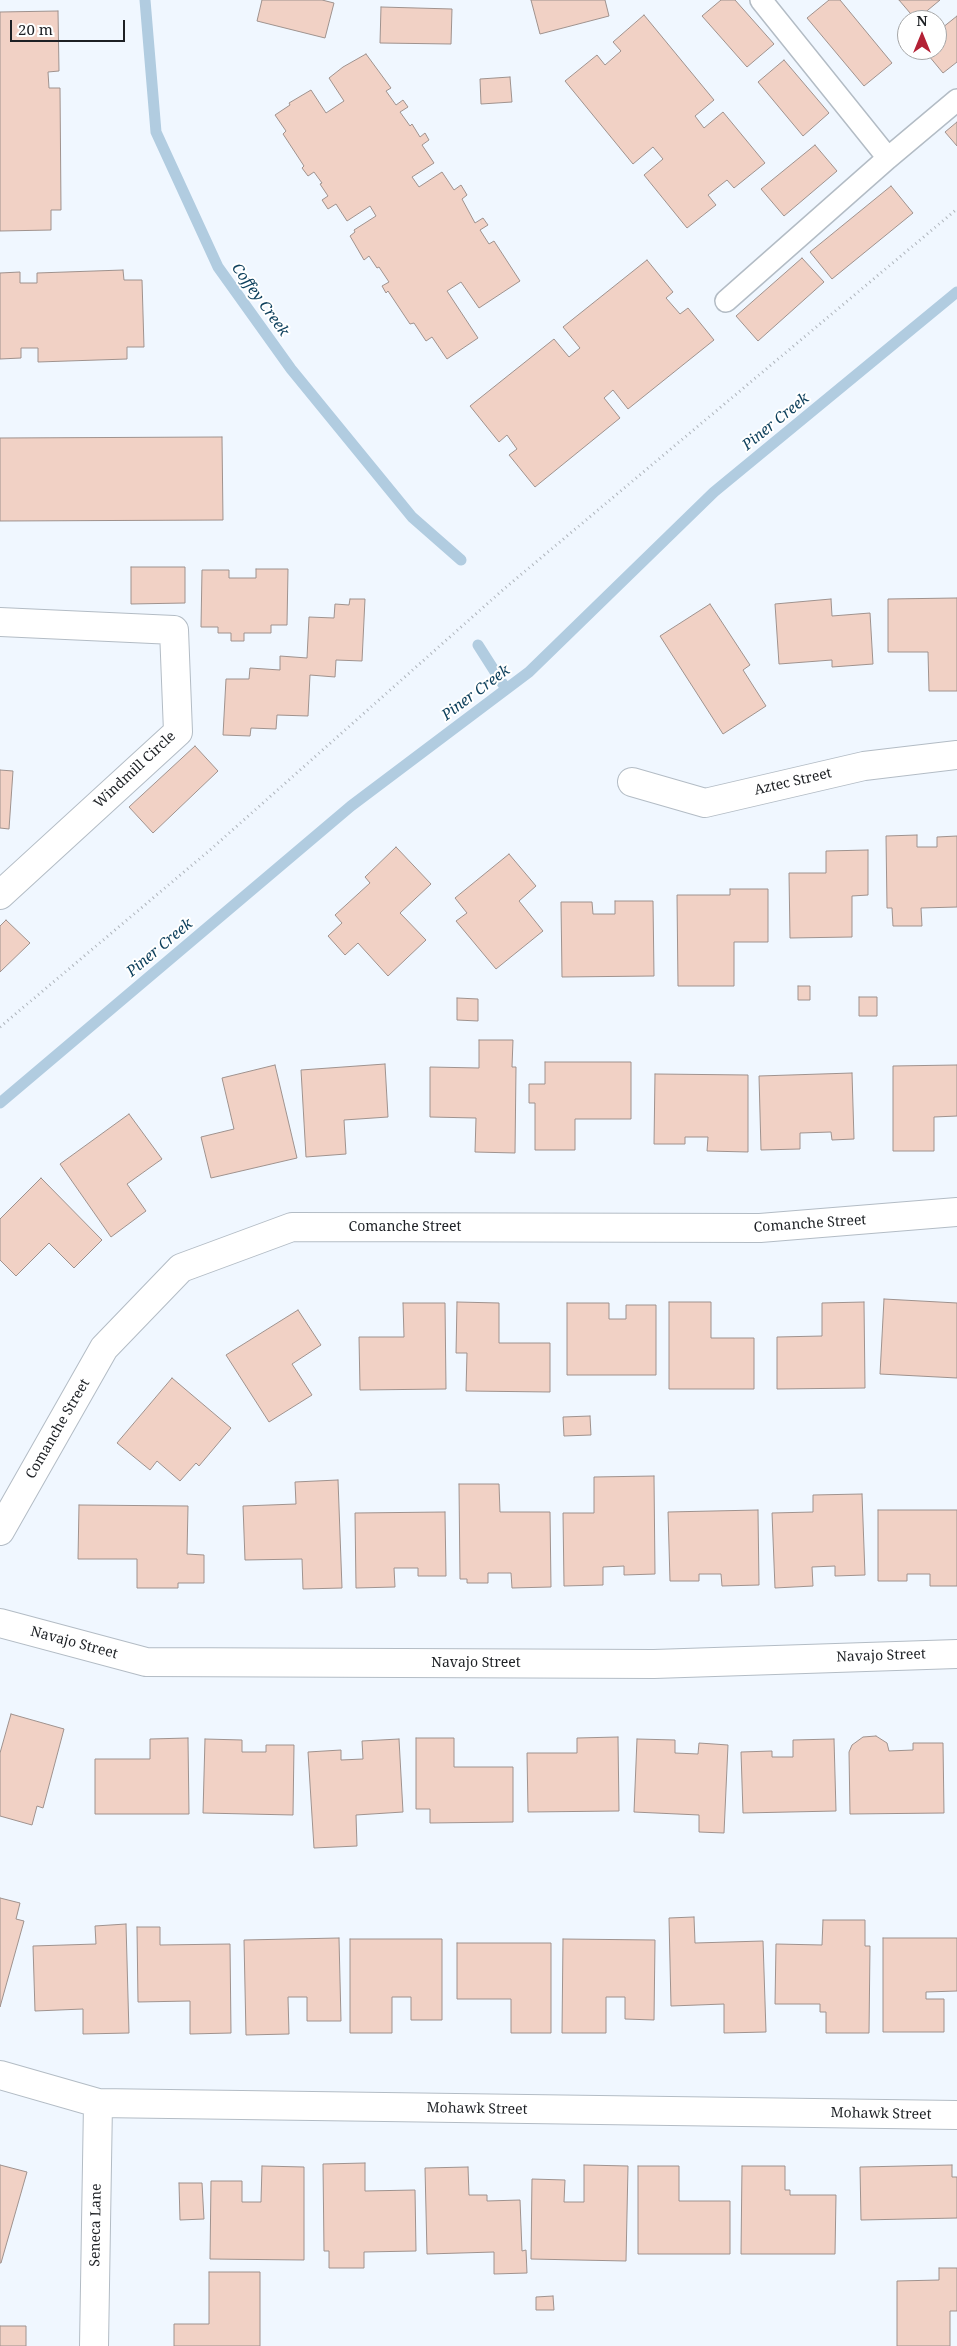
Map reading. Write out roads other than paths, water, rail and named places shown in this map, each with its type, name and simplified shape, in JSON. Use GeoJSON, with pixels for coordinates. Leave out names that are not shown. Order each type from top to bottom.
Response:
{"type":"FeatureCollection","features":[{"type":"Feature","properties":{"kind":"street","name":"Windmill Circle"},"geometry":{"type":"LineString","coordinates":[[0,622],[174,630],[178,732],[0,894]]}},
{"type":"Feature","properties":{"kind":"street","name":"Aztec Street"},"geometry":{"type":"LineString","coordinates":[[632,782],[705,803],[864,766],[957,755]]}},
{"type":"Feature","properties":{"kind":"street","name":"Comanche Street"},"geometry":{"type":"LineString","coordinates":[[0,1531],[104,1348],[181,1268],[292,1227],[760,1228],[957,1212]]}},
{"type":"Feature","properties":{"kind":"street","name":"Navajo Street"},"geometry":{"type":"LineString","coordinates":[[0,1623],[146,1662],[654,1664],[957,1654]]}},
{"type":"Feature","properties":{"kind":"street","name":"Mohawk Street"},"geometry":{"type":"LineString","coordinates":[[0,2075],[98,2103],[957,2115]]}},
{"type":"Feature","properties":{"kind":"street","name":"Seneca Lane"},"geometry":{"type":"LineString","coordinates":[[94,2346],[98,2103]]}},
{"type":"Feature","properties":{"kind":"lane"},"geometry":{"type":"LineString","coordinates":[[761,0],[888,158]]}},
{"type":"Feature","properties":{"kind":"lane"},"geometry":{"type":"LineString","coordinates":[[726,301],[888,158],[957,100]]}},
{"type":"Feature","properties":{"kind":"waterway","name":"Coffey Creek"},"geometry":{"type":"LineString","coordinates":[[145,0],[156,132],[218,267],[291,369],[412,517],[461,560]]}},
{"type":"Feature","properties":{"kind":"waterway","name":"Piner Creek"},"geometry":{"type":"LineString","coordinates":[[0,1103],[351,806],[529,672],[714,492],[957,292]]}},
{"type":"Feature","properties":{"kind":"waterway","name":"Coffey Creek"},"geometry":{"type":"LineString","coordinates":[[478,645],[506,689]]}}]}
